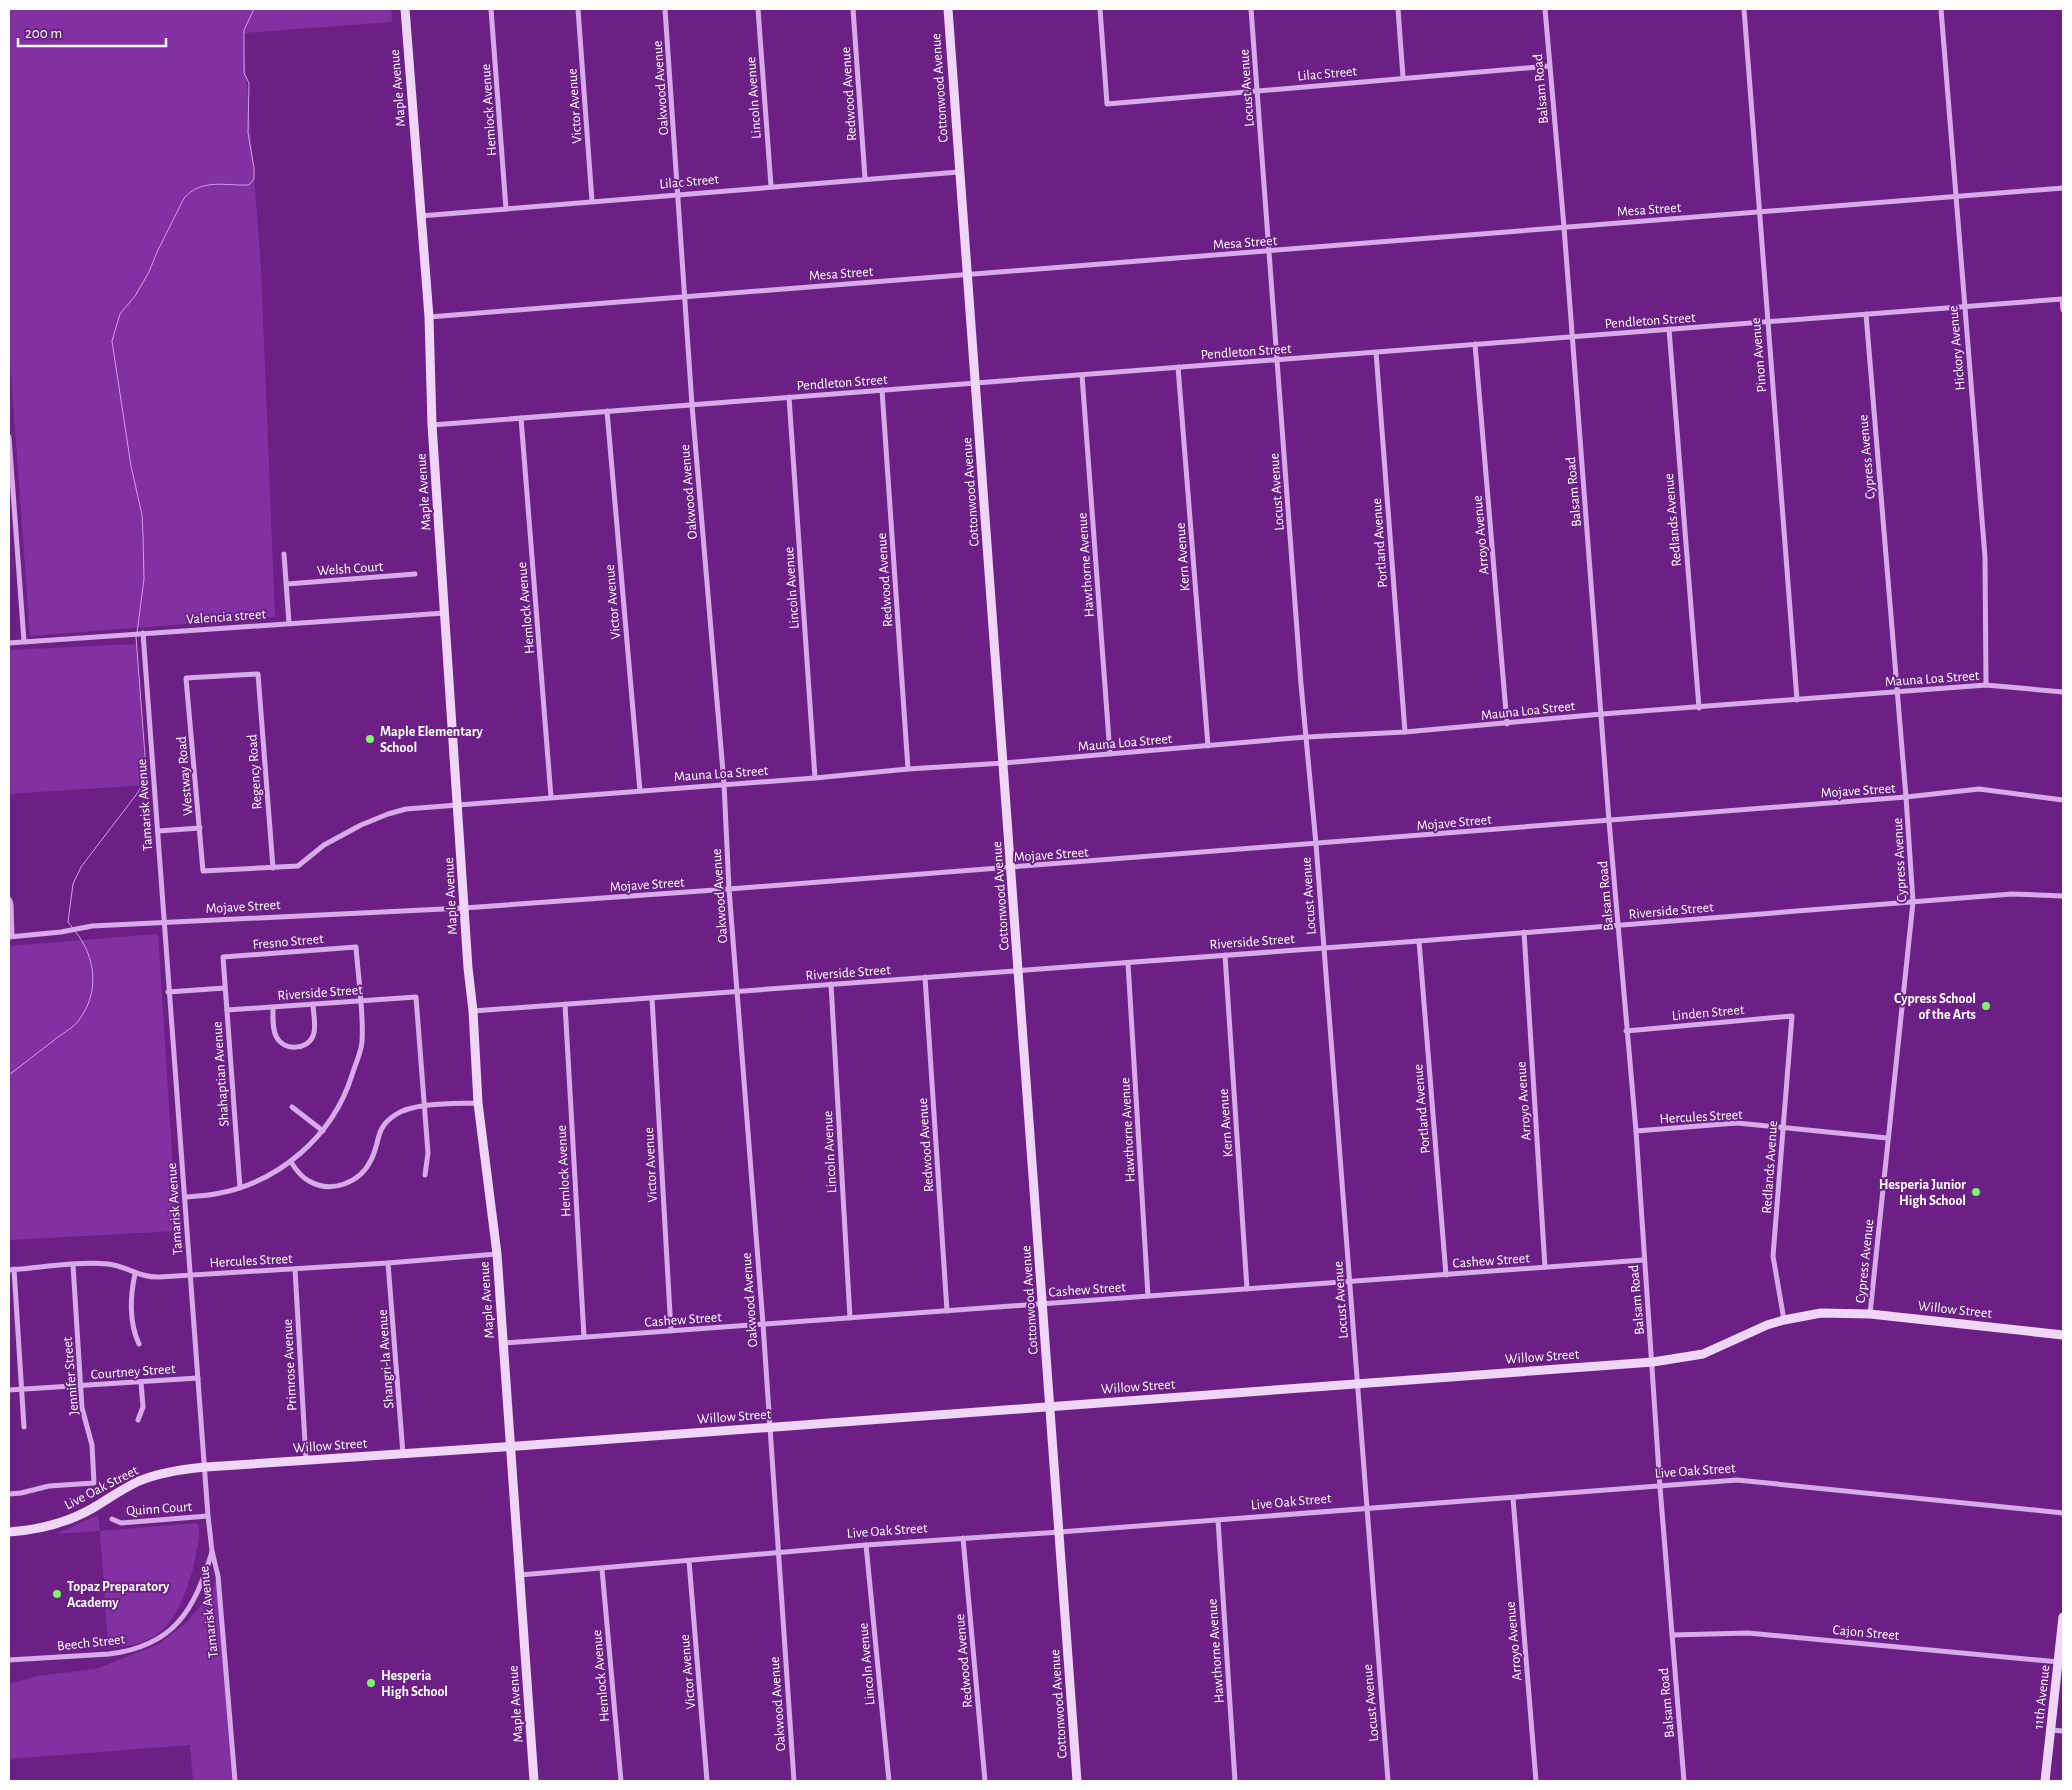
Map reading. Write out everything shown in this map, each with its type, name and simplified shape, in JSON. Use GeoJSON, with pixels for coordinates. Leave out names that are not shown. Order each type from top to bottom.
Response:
{"type":"FeatureCollection","features":[{"type":"Feature","properties":{"kind":"street","name":"Maple Avenue"},"geometry":{"type":"LineString","coordinates":[[405,9],[429,317],[432,425],[478,1103],[497,1254],[534,1781]]}},
{"type":"Feature","properties":{"kind":"street","name":"Hemlock Avenue"},"geometry":{"type":"LineString","coordinates":[[491,9],[506,209]]}},
{"type":"Feature","properties":{"kind":"street","name":"Victor Avenue"},"geometry":{"type":"LineString","coordinates":[[578,9],[592,201]]}},
{"type":"Feature","properties":{"kind":"street","name":"Oakwood Avenue"},"geometry":{"type":"LineString","coordinates":[[665,9],[692,405],[724,784],[729,889],[794,1781]]}},
{"type":"Feature","properties":{"kind":"street","name":"Lincoln Avenue"},"geometry":{"type":"LineString","coordinates":[[758,9],[771,186]]}},
{"type":"Feature","properties":{"kind":"street","name":"Redwood Avenue"},"geometry":{"type":"LineString","coordinates":[[853,9],[865,178]]}},
{"type":"Feature","properties":{"kind":"street","name":"Cottonwood Avenue"},"geometry":{"type":"LineString","coordinates":[[948,9],[1077,1781]]}},
{"type":"Feature","properties":{"kind":"street","name":"Lilac Street"},"geometry":{"type":"LineString","coordinates":[[1100,9],[1107,104],[1403,77],[1549,66]]}},
{"type":"Feature","properties":{"kind":"street","name":"Locust Avenue"},"geometry":{"type":"LineString","coordinates":[[1251,9],[1388,1781]]}},
{"type":"Feature","properties":{"kind":"street"},"geometry":{"type":"LineString","coordinates":[[1398,9],[1403,77]]}},
{"type":"Feature","properties":{"kind":"street","name":"Balsam Road"},"geometry":{"type":"LineString","coordinates":[[1545,9],[1564,227],[1626,1031],[1636,1131],[1643,1260],[1653,1362],[1660,1487],[1684,1781]]}},
{"type":"Feature","properties":{"kind":"street","name":"Pinon Avenue"},"geometry":{"type":"LineString","coordinates":[[1744,9],[1797,700]]}},
{"type":"Feature","properties":{"kind":"street","name":"Hickory Avenue"},"geometry":{"type":"LineString","coordinates":[[1941,9],[1985,557],[1986,686]]}},
{"type":"Feature","properties":{"kind":"street","name":"Lilac Street"},"geometry":{"type":"LineString","coordinates":[[420,216],[865,178],[959,172]]}},
{"type":"Feature","properties":{"kind":"street","name":"Mesa Street"},"geometry":{"type":"LineString","coordinates":[[429,317],[2063,188]]}},
{"type":"Feature","properties":{"kind":"street"},"geometry":{"type":"LineString","coordinates":[[2062,299],[2063,310]]}},
{"type":"Feature","properties":{"kind":"street","name":"Pendleton Street"},"geometry":{"type":"LineString","coordinates":[[432,425],[2062,299]]}},
{"type":"Feature","properties":{"kind":"street","name":"Cypress Avenue"},"geometry":{"type":"LineString","coordinates":[[1866,314],[1913,902],[1870,1314]]}},
{"type":"Feature","properties":{"kind":"street","name":"Redlands Avenue"},"geometry":{"type":"LineString","coordinates":[[1669,330],[1699,708]]}},
{"type":"Feature","properties":{"kind":"street","name":"Arroyo Avenue"},"geometry":{"type":"LineString","coordinates":[[1475,344],[1507,724]]}},
{"type":"Feature","properties":{"kind":"street","name":"Portland Avenue"},"geometry":{"type":"LineString","coordinates":[[1376,352],[1405,732]]}},
{"type":"Feature","properties":{"kind":"street","name":"Kern Avenue"},"geometry":{"type":"LineString","coordinates":[[1178,367],[1208,746]]}},
{"type":"Feature","properties":{"kind":"street","name":"Hawthorne Avenue"},"geometry":{"type":"LineString","coordinates":[[1082,375],[1110,754]]}},
{"type":"Feature","properties":{"kind":"street","name":"Redwood Avenue"},"geometry":{"type":"LineString","coordinates":[[882,390],[908,769]]}},
{"type":"Feature","properties":{"kind":"street","name":"Lincoln Avenue"},"geometry":{"type":"LineString","coordinates":[[789,397],[815,778]]}},
{"type":"Feature","properties":{"kind":"street","name":"Victor Avenue"},"geometry":{"type":"LineString","coordinates":[[607,411],[640,791]]}},
{"type":"Feature","properties":{"kind":"street","name":"Hemlock Avenue"},"geometry":{"type":"LineString","coordinates":[[521,418],[551,797]]}},
{"type":"Feature","properties":{"kind":"street"},"geometry":{"type":"LineString","coordinates":[[9,438],[11,486],[24,641]]}},
{"type":"Feature","properties":{"kind":"street"},"geometry":{"type":"LineString","coordinates":[[284,554],[289,623]]}},
{"type":"Feature","properties":{"kind":"street","name":"Welsh Court"},"geometry":{"type":"LineString","coordinates":[[287,584],[415,574]]}},
{"type":"Feature","properties":{"kind":"street","name":"Valencia street"},"geometry":{"type":"LineString","coordinates":[[9,643],[445,613]]}},
{"type":"Feature","properties":{"kind":"street","name":"Tamarisk Avenue"},"geometry":{"type":"LineString","coordinates":[[143,633],[168,992],[185,1197],[189,1275],[206,1467],[208,1516],[212,1551],[218,1576],[235,1781]]}},
{"type":"Feature","properties":{"kind":"street","name":"Westway Road"},"geometry":{"type":"LineString","coordinates":[[203,871],[186,678],[258,674]]}},
{"type":"Feature","properties":{"kind":"street","name":"Regency Road"},"geometry":{"type":"LineString","coordinates":[[258,674],[273,868]]}},
{"type":"Feature","properties":{"kind":"street","name":"Mauna Loa Street"},"geometry":{"type":"LineString","coordinates":[[203,871],[298,866],[324,845],[361,825],[406,809],[1897,692],[1986,686],[2063,692]]}},
{"type":"Feature","properties":{"kind":"street","name":"Mojave Street"},"geometry":{"type":"LineString","coordinates":[[11,937],[61,932],[92,926],[163,921],[464,908],[1012,868],[1906,797],[1979,789],[2063,800]]}},
{"type":"Feature","properties":{"kind":"street"},"geometry":{"type":"LineString","coordinates":[[158,831],[200,828]]}},
{"type":"Feature","properties":{"kind":"street","name":"Riverside Street"},"geometry":{"type":"LineString","coordinates":[[473,1011],[1619,926],[2012,894],[2063,896]]}},
{"type":"Feature","properties":{"kind":"street"},"geometry":{"type":"LineString","coordinates":[[9,899],[11,904],[11,937]]}},
{"type":"Feature","properties":{"kind":"street","name":"Arroyo Avenue"},"geometry":{"type":"LineString","coordinates":[[1524,932],[1545,1267]]}},
{"type":"Feature","properties":{"kind":"street","name":"Portland Avenue"},"geometry":{"type":"LineString","coordinates":[[1419,941],[1446,1275]]}},
{"type":"Feature","properties":{"kind":"street","name":"Fresno Street"},"geometry":{"type":"LineString","coordinates":[[223,957],[356,947],[360,1000]]}},
{"type":"Feature","properties":{"kind":"street","name":"Kern Avenue"},"geometry":{"type":"LineString","coordinates":[[1226,955],[1246,1289]]}},
{"type":"Feature","properties":{"kind":"street","name":"Shahaptian Avenue"},"geometry":{"type":"LineString","coordinates":[[223,957],[240,1188]]}},
{"type":"Feature","properties":{"kind":"street","name":"Hawthorne Avenue"},"geometry":{"type":"LineString","coordinates":[[1128,962],[1148,1296]]}},
{"type":"Feature","properties":{"kind":"street","name":"Redwood Avenue"},"geometry":{"type":"LineString","coordinates":[[925,977],[947,1311]]}},
{"type":"Feature","properties":{"kind":"street","name":"Lincoln Avenue"},"geometry":{"type":"LineString","coordinates":[[831,984],[850,1318]]}},
{"type":"Feature","properties":{"kind":"street"},"geometry":{"type":"LineString","coordinates":[[168,992],[225,988]]}},
{"type":"Feature","properties":{"kind":"street","name":"Riverside Street"},"geometry":{"type":"LineString","coordinates":[[227,1010],[416,997],[424,1106]]}},
{"type":"Feature","properties":{"kind":"street","name":"Victor Avenue"},"geometry":{"type":"LineString","coordinates":[[652,998],[671,1331]]}},
{"type":"Feature","properties":{"kind":"street"},"geometry":{"type":"LineString","coordinates":[[185,1197],[215,1194],[240,1188],[266,1177],[291,1162],[323,1131],[346,1093],[362,1043],[360,1000]]}},
{"type":"Feature","properties":{"kind":"street"},"geometry":{"type":"LineString","coordinates":[[273,1007],[274,1032],[277,1039],[288,1047],[296,1048],[307,1044],[313,1036],[312,1004]]}},
{"type":"Feature","properties":{"kind":"street","name":"Hemlock Avenue"},"geometry":{"type":"LineString","coordinates":[[565,1004],[584,1337]]}},
{"type":"Feature","properties":{"kind":"street","name":"Redlands Avenue"},"geometry":{"type":"LineString","coordinates":[[1784,1320],[1773,1256],[1792,1016]]}},
{"type":"Feature","properties":{"kind":"street","name":"Linden Street"},"geometry":{"type":"LineString","coordinates":[[1626,1031],[1792,1016]]}},
{"type":"Feature","properties":{"kind":"street"},"geometry":{"type":"LineString","coordinates":[[291,1162],[299,1174],[310,1182],[333,1187],[351,1181],[360,1175],[371,1160],[379,1131],[385,1122],[398,1113],[424,1106],[478,1103]]}},
{"type":"Feature","properties":{"kind":"street"},"geometry":{"type":"LineString","coordinates":[[424,1106],[428,1153],[425,1175]]}},
{"type":"Feature","properties":{"kind":"street"},"geometry":{"type":"LineString","coordinates":[[292,1107],[323,1131]]}},
{"type":"Feature","properties":{"kind":"street","name":"Hercules Street"},"geometry":{"type":"LineString","coordinates":[[1636,1131],[1736,1123],[1887,1138]]}},
{"type":"Feature","properties":{"kind":"street","name":"Hercules Street"},"geometry":{"type":"LineString","coordinates":[[12,1269],[110,1264],[147,1277],[388,1263],[497,1254]]}},
{"type":"Feature","properties":{"kind":"street","name":"Cashew Street"},"geometry":{"type":"LineString","coordinates":[[503,1343],[1643,1260]]}},
{"type":"Feature","properties":{"kind":"street","name":"Shangri-la Avenue"},"geometry":{"type":"LineString","coordinates":[[388,1263],[403,1454]]}},
{"type":"Feature","properties":{"kind":"street","name":"Jennifer Street"},"geometry":{"type":"LineString","coordinates":[[9,1494],[49,1486],[94,1483],[92,1444],[82,1408],[73,1266]]}},
{"type":"Feature","properties":{"kind":"street"},"geometry":{"type":"LineString","coordinates":[[12,1269],[24,1426]]}},
{"type":"Feature","properties":{"kind":"street","name":"Primrose Avenue"},"geometry":{"type":"LineString","coordinates":[[294,1269],[306,1460]]}},
{"type":"Feature","properties":{"kind":"street"},"geometry":{"type":"LineString","coordinates":[[135,1274],[132,1293],[134,1332],[139,1344]]}},
{"type":"Feature","properties":{"kind":"street","name":"Willow Street"},"geometry":{"type":"LineString","coordinates":[[206,1467],[510,1447],[1653,1362],[1703,1354],[1767,1326],[1784,1320],[1821,1312],[1870,1314],[2063,1335]]}},
{"type":"Feature","properties":{"kind":"street","name":"Courtney Street"},"geometry":{"type":"LineString","coordinates":[[9,1390],[198,1378]]}},
{"type":"Feature","properties":{"kind":"street"},"geometry":{"type":"LineString","coordinates":[[138,1420],[143,1407],[141,1382]]}},
{"type":"Feature","properties":{"kind":"street","name":"Live Oak Street"},"geometry":{"type":"LineString","coordinates":[[9,1532],[37,1529],[65,1520],[91,1509],[115,1493],[153,1476],[183,1469],[206,1467]]}},
{"type":"Feature","properties":{"kind":"street","name":"Live Oak Street"},"geometry":{"type":"LineString","coordinates":[[520,1576],[866,1545],[1737,1480],[2063,1513]]}},
{"type":"Feature","properties":{"kind":"street","name":"Arroyo Avenue"},"geometry":{"type":"LineString","coordinates":[[1513,1498],[1536,1781]]}},
{"type":"Feature","properties":{"kind":"street","name":"Quinn Court"},"geometry":{"type":"LineString","coordinates":[[112,1519],[121,1523],[208,1516]]}},
{"type":"Feature","properties":{"kind":"street","name":"Hawthorne Avenue"},"geometry":{"type":"LineString","coordinates":[[1218,1520],[1235,1781]]}},
{"type":"Feature","properties":{"kind":"street","name":"Redwood Avenue"},"geometry":{"type":"LineString","coordinates":[[963,1538],[985,1781]]}},
{"type":"Feature","properties":{"kind":"street","name":"Lincoln Avenue"},"geometry":{"type":"LineString","coordinates":[[866,1545],[889,1781]]}},
{"type":"Feature","properties":{"kind":"street","name":"Beech Street"},"geometry":{"type":"LineString","coordinates":[[9,1660],[109,1654],[124,1652],[148,1644],[180,1622],[192,1607],[204,1578],[212,1551]]}},
{"type":"Feature","properties":{"kind":"street","name":"Victor Avenue"},"geometry":{"type":"LineString","coordinates":[[689,1561],[707,1781]]}},
{"type":"Feature","properties":{"kind":"street","name":"Hemlock Avenue"},"geometry":{"type":"LineString","coordinates":[[602,1569],[621,1781]]}},
{"type":"Feature","properties":{"kind":"street","name":"11th Avenue"},"geometry":{"type":"LineString","coordinates":[[2045,1781],[2063,1616]]}},
{"type":"Feature","properties":{"kind":"street","name":"Cajon Street"},"geometry":{"type":"LineString","coordinates":[[1672,1635],[1748,1633],[2059,1662]]}},
{"type":"Feature","properties":{"kind":"street"},"geometry":{"type":"LineString","coordinates":[[2051,1730],[2063,1731]]}},
{"type":"Feature","properties":{"kind":"shaded area"},"geometry":{"type":"Polygon","coordinates":[[[9,9],[391,9],[392,22],[243,33],[261,267],[275,617],[30,636],[9,346],[9,9]]]}},
{"type":"Feature","properties":{"kind":"shaded area"},"geometry":{"type":"Polygon","coordinates":[[[136,644],[146,785],[9,794],[9,650],[136,644]]]}},
{"type":"Feature","properties":{"kind":"shaded area"},"geometry":{"type":"Polygon","coordinates":[[[158,934],[177,1231],[9,1240],[9,946],[158,934]]]}},
{"type":"Feature","properties":{"kind":"shaded area"},"geometry":{"type":"Polygon","coordinates":[[[98,1515],[100,1531],[56,1534],[98,1515]]]}},
{"type":"Feature","properties":{"kind":"shaded area"},"geometry":{"type":"Polygon","coordinates":[[[197,1523],[199,1538],[194,1566],[182,1601],[168,1624],[160,1632],[138,1644],[108,1647],[100,1531],[197,1523]]]}},
{"type":"Feature","properties":{"kind":"shaded area"},"geometry":{"type":"Polygon","coordinates":[[[216,1578],[232,1781],[193,1781],[190,1745],[9,1759],[9,1684],[37,1676],[96,1669],[159,1644],[185,1624],[212,1593],[216,1578]]]}},
{"type":"Feature","properties":{"kind":"waterway"},"geometry":{"type":"LineString","coordinates":[[137,633],[144,579],[142,515],[131,466],[112,341],[120,314],[135,296],[149,272],[184,198],[191,192],[206,185],[249,185],[254,179],[248,133],[249,83],[244,73],[244,30],[254,9]]}},
{"type":"Feature","properties":{"kind":"waterway"},"geometry":{"type":"LineString","coordinates":[[72,927],[68,922],[73,884],[81,867],[139,791],[146,769],[136,637]]}},
{"type":"Feature","properties":{"kind":"waterway"},"geometry":{"type":"LineString","coordinates":[[9,1075],[72,1027],[86,1009],[90,998],[93,975],[87,952],[75,931]]}},
{"type":"Feature","properties":{"kind":"place","name":"Maple Elementary School"},"geometry":{"type":"Point","coordinates":[370,739]}},
{"type":"Feature","properties":{"kind":"place","name":"Cypress School of the Arts"},"geometry":{"type":"Point","coordinates":[1986,1006]}},
{"type":"Feature","properties":{"kind":"place","name":"Hesperia Junior High School"},"geometry":{"type":"Point","coordinates":[1976,1192]}},
{"type":"Feature","properties":{"kind":"place","name":"Topaz Preparatory Academy"},"geometry":{"type":"Point","coordinates":[57,1594]}},
{"type":"Feature","properties":{"kind":"place","name":"Hesperia High School"},"geometry":{"type":"Point","coordinates":[371,1683]}}]}
